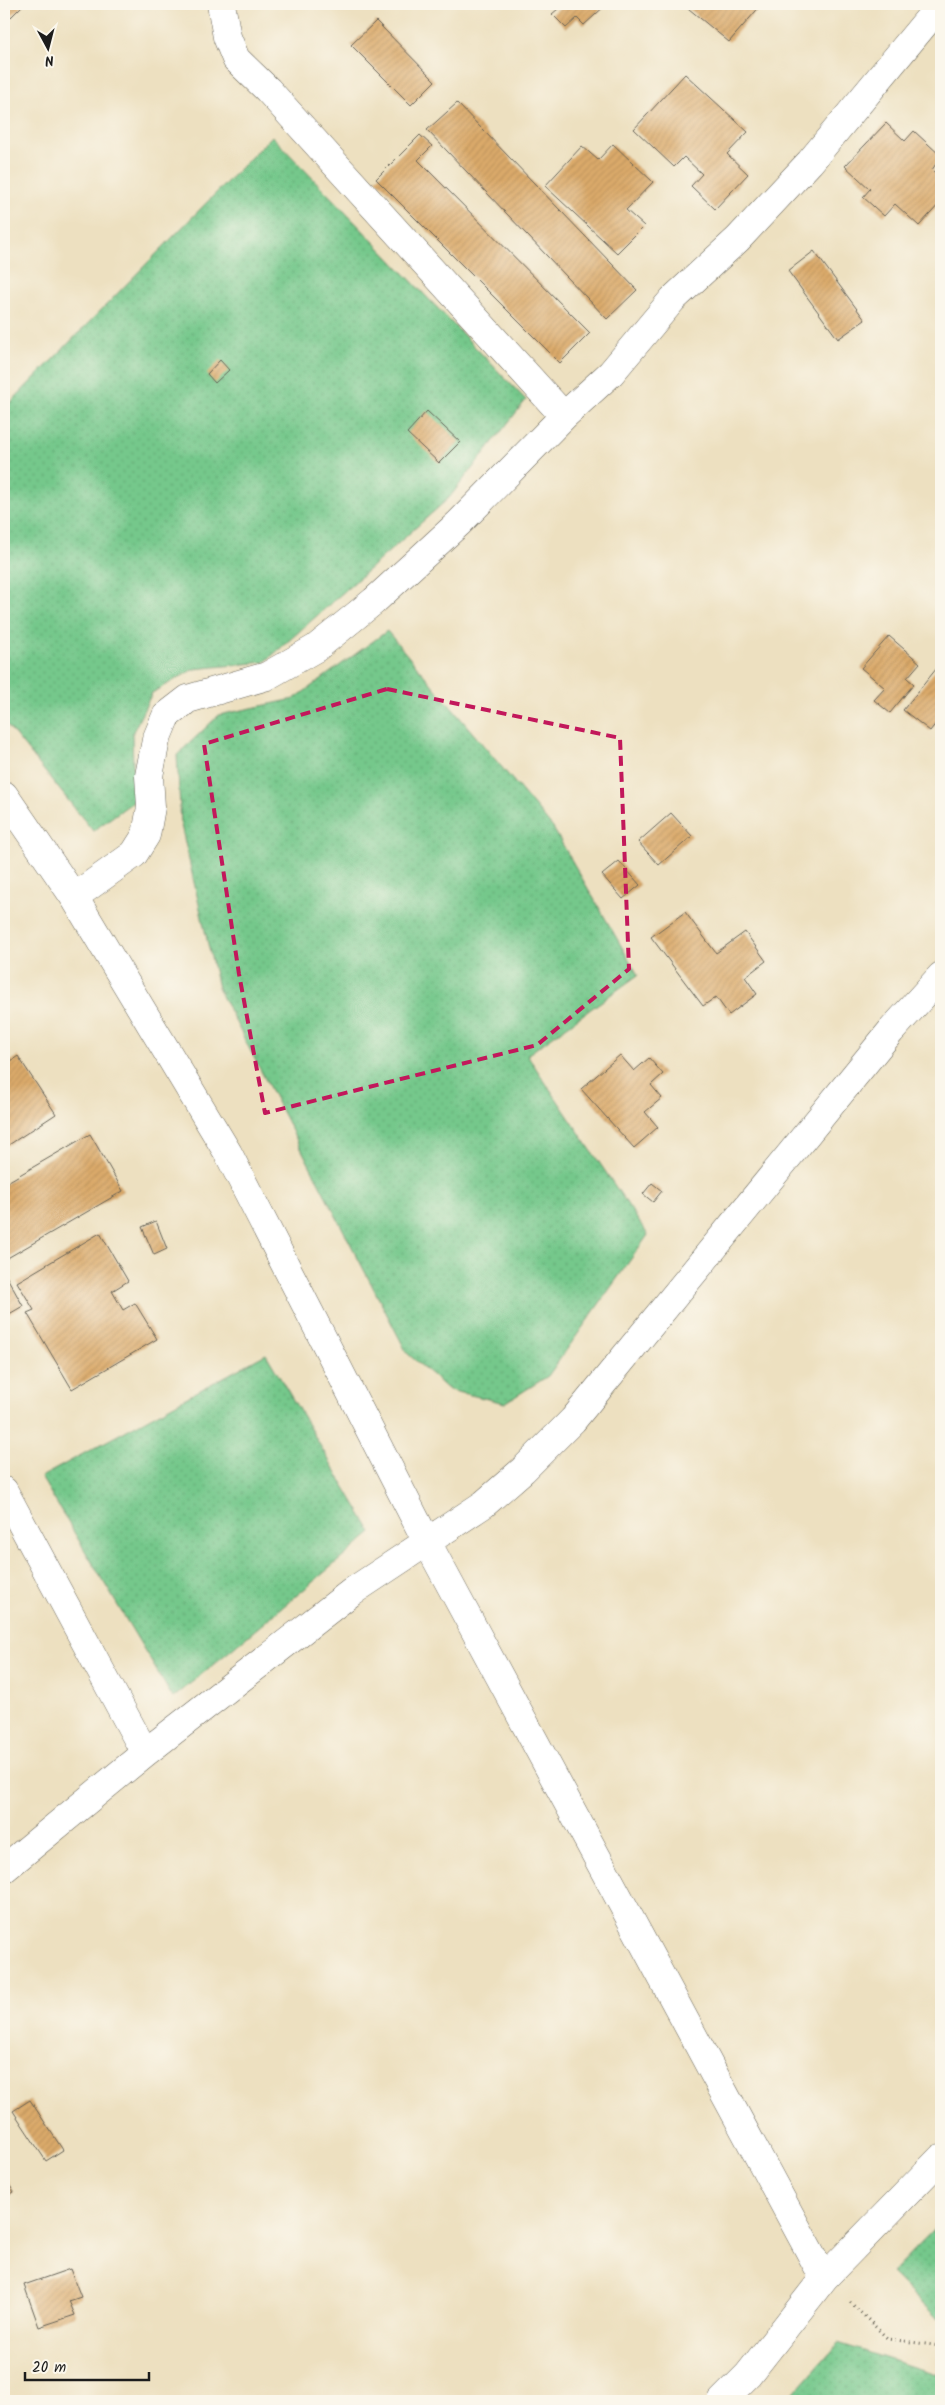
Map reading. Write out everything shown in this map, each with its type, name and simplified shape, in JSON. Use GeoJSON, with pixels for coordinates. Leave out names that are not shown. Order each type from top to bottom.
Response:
{"type":"FeatureCollection","features":[{"type":"Feature","properties":{"kind":"street"},"geometry":{"type":"LineString","coordinates":[[221,4],[227,37],[236,59],[268,90],[564,416]]}},
{"type":"Feature","properties":{"kind":"street"},"geometry":{"type":"LineString","coordinates":[[74,897],[134,854],[146,835],[151,807],[149,776],[156,740],[166,716],[188,699],[267,676],[316,648],[374,601],[459,523],[564,416],[611,373],[673,299],[738,239],[810,162],[941,4]]}},
{"type":"Feature","properties":{"kind":"street"},"geometry":{"type":"LineString","coordinates":[[4,796],[74,897],[228,1153],[427,1542],[824,2278]]}},
{"type":"Feature","properties":{"kind":"street"},"geometry":{"type":"LineString","coordinates":[[4,1869],[145,1753],[353,1590],[484,1504],[524,1470],[573,1420],[891,1031],[941,976]]}},
{"type":"Feature","properties":{"kind":"street"},"geometry":{"type":"LineString","coordinates":[[4,1491],[145,1753]]}},
{"type":"Feature","properties":{"kind":"street"},"geometry":{"type":"LineString","coordinates":[[722,2401],[748,2375],[824,2278],[941,2158]]}},
{"type":"Feature","properties":{"kind":"path"},"geometry":{"type":"LineString","coordinates":[[824,2278],[888,2339],[941,2346]]}},
{"type":"Feature","properties":{"kind":"highlighted area"},"geometry":{"type":"Polygon","coordinates":[[[387,689],[620,738],[629,969],[537,1045],[265,1113],[239,974],[204,744],[387,689]]]}},
{"type":"Feature","properties":{"kind":"green space"},"geometry":{"type":"Polygon","coordinates":[[[272,136],[526,400],[449,498],[265,662],[194,669],[152,693],[132,734],[134,801],[93,831],[4,721],[4,409],[272,136]]]}},
{"type":"Feature","properties":{"kind":"green space"},"geometry":{"type":"Polygon","coordinates":[[[387,631],[553,828],[638,975],[527,1055],[648,1235],[548,1376],[505,1403],[449,1390],[407,1353],[218,988],[181,825],[177,755],[219,715],[294,699],[387,631]]]}},
{"type":"Feature","properties":{"kind":"green space"},"geometry":{"type":"Polygon","coordinates":[[[266,1354],[372,1533],[173,1698],[41,1477],[266,1354]]]}},
{"type":"Feature","properties":{"kind":"green space"},"geometry":{"type":"Polygon","coordinates":[[[941,2222],[941,2318],[936,2317],[891,2273],[941,2222]]]}},
{"type":"Feature","properties":{"kind":"green space"},"geometry":{"type":"Polygon","coordinates":[[[838,2343],[935,2374],[941,2374],[941,2401],[787,2401],[838,2343]]]}},
{"type":"Feature","properties":{"kind":"building"},"geometry":{"type":"Polygon","coordinates":[[[4,4],[19,4],[22,6],[5,23],[4,4]]]}},
{"type":"Feature","properties":{"kind":"building"},"geometry":{"type":"Polygon","coordinates":[[[564,4],[568,4],[573,9],[578,4],[607,4],[584,25],[577,18],[566,28],[552,14],[564,4]]]}},
{"type":"Feature","properties":{"kind":"building"},"geometry":{"type":"Polygon","coordinates":[[[683,4],[762,4],[729,42],[683,4]]]}},
{"type":"Feature","properties":{"kind":"building"},"geometry":{"type":"Polygon","coordinates":[[[376,21],[435,81],[411,105],[351,45],[376,21]]]}},
{"type":"Feature","properties":{"kind":"building"},"geometry":{"type":"Polygon","coordinates":[[[685,74],[748,132],[727,154],[748,174],[715,209],[691,186],[702,174],[684,157],[674,167],[634,129],[685,74]]]}},
{"type":"Feature","properties":{"kind":"building"},"geometry":{"type":"Polygon","coordinates":[[[457,103],[637,290],[607,319],[427,130],[457,103]]]}},
{"type":"Feature","properties":{"kind":"building"},"geometry":{"type":"Polygon","coordinates":[[[886,123],[905,141],[914,131],[941,156],[932,170],[941,178],[941,202],[919,226],[895,204],[884,216],[863,197],[870,189],[845,166],[886,123]]]}},
{"type":"Feature","properties":{"kind":"building"},"geometry":{"type":"Polygon","coordinates":[[[420,135],[432,146],[418,160],[590,333],[560,363],[376,179],[420,135]]]}},
{"type":"Feature","properties":{"kind":"building"},"geometry":{"type":"Polygon","coordinates":[[[613,144],[653,182],[626,210],[644,226],[617,253],[545,186],[582,146],[598,160],[613,144]]]}},
{"type":"Feature","properties":{"kind":"building"},"geometry":{"type":"Polygon","coordinates":[[[814,251],[865,320],[838,339],[788,271],[814,251]]]}},
{"type":"Feature","properties":{"kind":"building"},"geometry":{"type":"Polygon","coordinates":[[[220,360],[229,370],[215,383],[207,374],[220,360]]]}},
{"type":"Feature","properties":{"kind":"building"},"geometry":{"type":"Polygon","coordinates":[[[427,411],[460,442],[439,463],[407,433],[427,411]]]}},
{"type":"Feature","properties":{"kind":"building"},"geometry":{"type":"Polygon","coordinates":[[[889,636],[920,663],[907,678],[914,684],[890,713],[874,700],[885,688],[861,668],[889,636]]]}},
{"type":"Feature","properties":{"kind":"building"},"geometry":{"type":"Polygon","coordinates":[[[941,663],[941,717],[930,731],[903,710],[941,663]]]}},
{"type":"Feature","properties":{"kind":"building"},"geometry":{"type":"Polygon","coordinates":[[[671,813],[692,836],[659,865],[638,842],[671,813]]]}},
{"type":"Feature","properties":{"kind":"building"},"geometry":{"type":"Polygon","coordinates":[[[619,861],[640,885],[623,899],[602,875],[619,861]]]}},
{"type":"Feature","properties":{"kind":"building"},"geometry":{"type":"Polygon","coordinates":[[[685,912],[716,953],[745,932],[766,961],[745,977],[757,994],[729,1015],[716,997],[703,1006],[651,937],[685,912]]]}},
{"type":"Feature","properties":{"kind":"building"},"geometry":{"type":"Polygon","coordinates":[[[620,1055],[634,1071],[649,1058],[663,1074],[651,1085],[662,1098],[645,1112],[658,1127],[634,1148],[581,1089],[620,1055]]]}},
{"type":"Feature","properties":{"kind":"building"},"geometry":{"type":"Polygon","coordinates":[[[18,1056],[56,1114],[4,1148],[4,1066],[18,1056]]]}},
{"type":"Feature","properties":{"kind":"building"},"geometry":{"type":"Polygon","coordinates":[[[90,1134],[123,1191],[4,1260],[4,1184],[90,1134]]]}},
{"type":"Feature","properties":{"kind":"building"},"geometry":{"type":"Polygon","coordinates":[[[652,1183],[662,1191],[653,1202],[643,1194],[652,1183]]]}},
{"type":"Feature","properties":{"kind":"building"},"geometry":{"type":"Polygon","coordinates":[[[156,1221],[167,1249],[154,1255],[142,1227],[156,1221]]]}},
{"type":"Feature","properties":{"kind":"building"},"geometry":{"type":"Polygon","coordinates":[[[100,1233],[128,1281],[112,1291],[123,1310],[135,1303],[157,1339],[72,1389],[27,1313],[34,1310],[17,1282],[100,1233]]]}},
{"type":"Feature","properties":{"kind":"building"},"geometry":{"type":"Polygon","coordinates":[[[4,1272],[23,1306],[4,1317],[4,1272]]]}},
{"type":"Feature","properties":{"kind":"building"},"geometry":{"type":"Polygon","coordinates":[[[30,2100],[63,2150],[46,2161],[13,2111],[30,2100]]]}},
{"type":"Feature","properties":{"kind":"building"},"geometry":{"type":"Polygon","coordinates":[[[4,2177],[14,2192],[4,2198],[4,2177]]]}},
{"type":"Feature","properties":{"kind":"building"},"geometry":{"type":"Polygon","coordinates":[[[70,2269],[81,2297],[69,2301],[75,2315],[39,2327],[24,2285],[70,2269]]]}}]}
